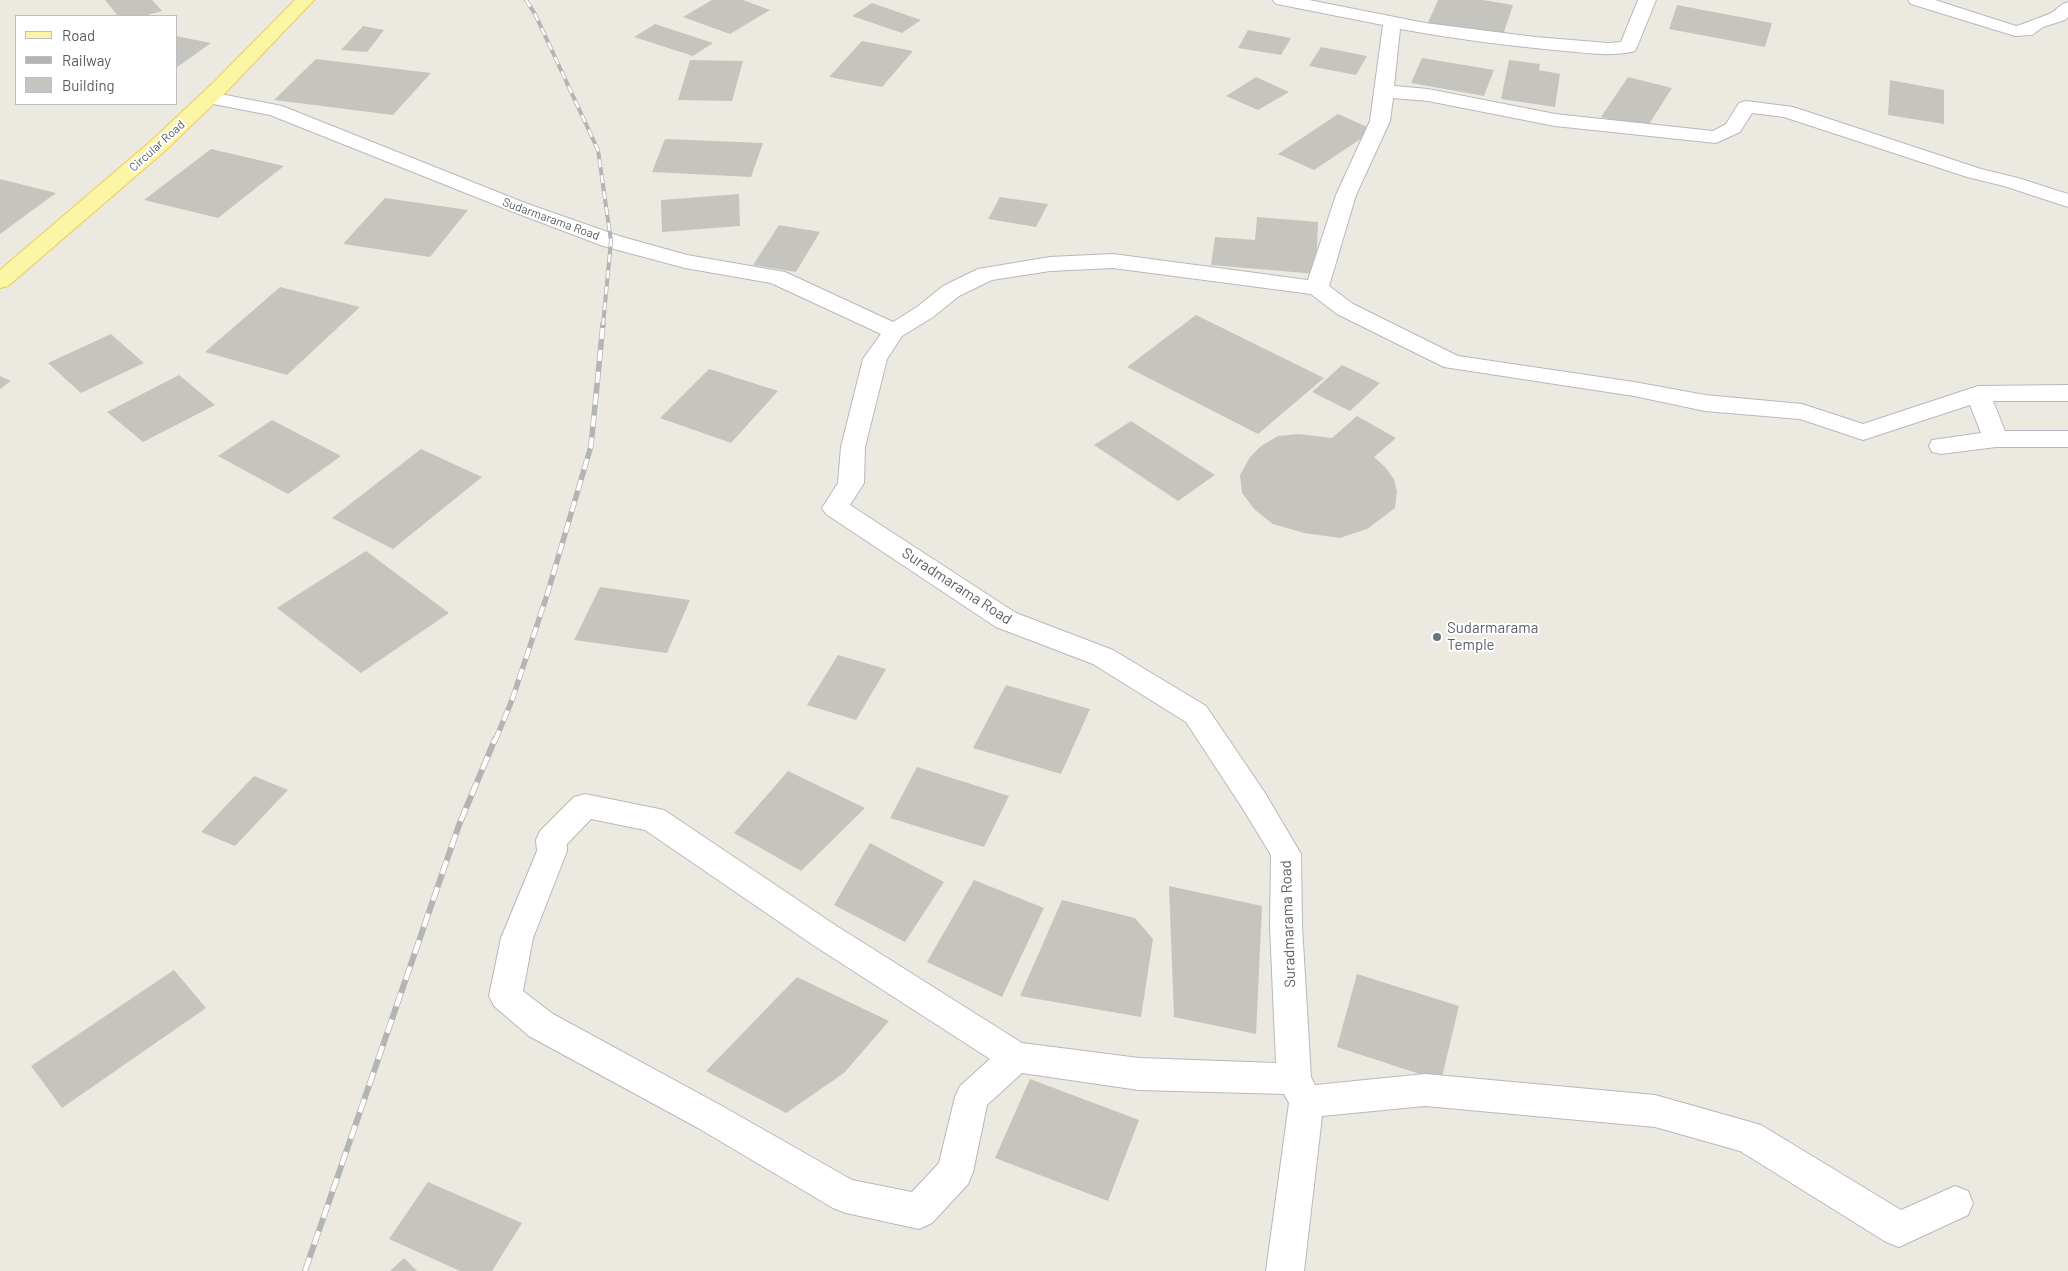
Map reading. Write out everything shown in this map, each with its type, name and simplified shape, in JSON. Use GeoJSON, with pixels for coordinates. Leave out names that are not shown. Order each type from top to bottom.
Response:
{"type":"FeatureCollection","features":[{"type":"Feature","properties":{"kind":"main road","name":"Circular Road"},"geometry":{"type":"LineString","coordinates":[[0,282],[92,204],[210,98],[277,26],[305,0]]}},
{"type":"Feature","properties":{"kind":"street"},"geometry":{"type":"LineString","coordinates":[[1282,0],[1392,23],[1535,43],[1608,49],[1628,47],[1647,0]]}},
{"type":"Feature","properties":{"kind":"street"},"geometry":{"type":"LineString","coordinates":[[1917,0],[2026,32],[2037,23],[2060,16],[2068,7]]}},
{"type":"Feature","properties":{"kind":"street"},"geometry":{"type":"LineString","coordinates":[[1317,288],[1346,195],[1380,121],[1392,23]]}},
{"type":"Feature","properties":{"kind":"street"},"geometry":{"type":"LineString","coordinates":[[1384,91],[1428,95],[1555,120],[1716,137],[1734,128],[1746,107],[1786,111],[1974,173],[2011,182],[2068,201]]}},
{"type":"Feature","properties":{"kind":"street","name":"Sudarmarama Road"},"geometry":{"type":"LineString","coordinates":[[210,98],[275,110],[518,208],[612,241],[685,261],[777,277],[894,331]]}},
{"type":"Feature","properties":{"kind":"street"},"geometry":{"type":"LineString","coordinates":[[894,331],[925,312],[952,291],[986,274],[1050,264],[1113,261],[1317,288],[1344,310],[1452,362],[1634,389],[1705,403],[1802,412],[1864,432],[1978,394],[2068,393]]}},
{"type":"Feature","properties":{"kind":"street","name":"Suradmarama Road"},"geometry":{"type":"LineString","coordinates":[[894,331],[875,359],[853,447],[851,483],[835,508],[1006,620],[1103,657],[1196,714],[1254,801],[1286,854],[1286,926],[1300,1090]]}},
{"type":"Feature","properties":{"kind":"street"},"geometry":{"type":"LineString","coordinates":[[1978,394],[1996,440]]}},
{"type":"Feature","properties":{"kind":"street"},"geometry":{"type":"LineString","coordinates":[[1941,446],[1996,440],[2068,439]]}},
{"type":"Feature","properties":{"kind":"street"},"geometry":{"type":"LineString","coordinates":[[1016,1057],[972,1097],[955,1172],[919,1211],[846,1196],[710,1117],[541,1026],[506,996],[517,938],[552,851],[551,840],[585,806],[653,819],[824,935],[1016,1057],[1139,1074],[1300,1090],[1425,1090],[1655,1111],[1748,1137],[1899,1229],[1955,1203]]}},
{"type":"Feature","properties":{"kind":"street"},"geometry":{"type":"LineString","coordinates":[[1285,1271],[1300,1090]]}},
{"type":"Feature","properties":{"kind":"building"},"geometry":{"type":"Polygon","coordinates":[[[105,0],[152,0],[162,11],[148,15],[117,15],[105,0]]]}},
{"type":"Feature","properties":{"kind":"building"},"geometry":{"type":"Polygon","coordinates":[[[712,0],[743,0],[770,10],[730,34],[683,17],[712,0]]]}},
{"type":"Feature","properties":{"kind":"building"},"geometry":{"type":"Polygon","coordinates":[[[1438,0],[1483,0],[1513,5],[1502,38],[1427,25],[1438,0]]]}},
{"type":"Feature","properties":{"kind":"building"},"geometry":{"type":"Polygon","coordinates":[[[872,3],[921,20],[902,33],[852,16],[872,3]]]}},
{"type":"Feature","properties":{"kind":"building"},"geometry":{"type":"Polygon","coordinates":[[[1677,5],[1772,23],[1765,47],[1669,29],[1677,5]]]}},
{"type":"Feature","properties":{"kind":"building"},"geometry":{"type":"Polygon","coordinates":[[[655,24],[713,43],[693,56],[634,37],[655,24]]]}},
{"type":"Feature","properties":{"kind":"building"},"geometry":{"type":"Polygon","coordinates":[[[363,26],[384,30],[367,52],[341,50],[363,26]]]}},
{"type":"Feature","properties":{"kind":"building"},"geometry":{"type":"Polygon","coordinates":[[[1248,30],[1291,38],[1281,55],[1238,48],[1248,30]]]}},
{"type":"Feature","properties":{"kind":"building"},"geometry":{"type":"Polygon","coordinates":[[[178,36],[211,43],[178,67],[178,36]]]}},
{"type":"Feature","properties":{"kind":"building"},"geometry":{"type":"Polygon","coordinates":[[[862,41],[913,51],[882,87],[829,77],[862,41]]]}},
{"type":"Feature","properties":{"kind":"building"},"geometry":{"type":"Polygon","coordinates":[[[1321,47],[1367,56],[1356,75],[1309,66],[1321,47]]]}},
{"type":"Feature","properties":{"kind":"building"},"geometry":{"type":"Polygon","coordinates":[[[1422,58],[1494,70],[1484,96],[1411,83],[1422,58]]]}},
{"type":"Feature","properties":{"kind":"building"},"geometry":{"type":"Polygon","coordinates":[[[316,59],[431,73],[393,115],[274,100],[316,59]]]}},
{"type":"Feature","properties":{"kind":"building"},"geometry":{"type":"Polygon","coordinates":[[[690,60],[743,61],[732,101],[678,100],[690,60]]]}},
{"type":"Feature","properties":{"kind":"building"},"geometry":{"type":"Polygon","coordinates":[[[1509,60],[1540,64],[1539,70],[1560,74],[1555,107],[1501,99],[1509,60]]]}},
{"type":"Feature","properties":{"kind":"building"},"geometry":{"type":"Polygon","coordinates":[[[1256,77],[1289,92],[1258,110],[1226,96],[1256,77]]]}},
{"type":"Feature","properties":{"kind":"building"},"geometry":{"type":"Polygon","coordinates":[[[1628,77],[1672,88],[1646,129],[1601,117],[1628,77]]]}},
{"type":"Feature","properties":{"kind":"building"},"geometry":{"type":"Polygon","coordinates":[[[1890,80],[1944,90],[1944,124],[1888,115],[1890,80]]]}},
{"type":"Feature","properties":{"kind":"building"},"geometry":{"type":"Polygon","coordinates":[[[1338,114],[1374,130],[1314,170],[1278,154],[1338,114]]]}},
{"type":"Feature","properties":{"kind":"building"},"geometry":{"type":"Polygon","coordinates":[[[665,139],[763,143],[751,177],[652,172],[665,139]]]}},
{"type":"Feature","properties":{"kind":"building"},"geometry":{"type":"Polygon","coordinates":[[[211,149],[284,166],[218,218],[144,200],[211,149]]]}},
{"type":"Feature","properties":{"kind":"building"},"geometry":{"type":"Polygon","coordinates":[[[0,179],[56,193],[0,234],[0,179]]]}},
{"type":"Feature","properties":{"kind":"building"},"geometry":{"type":"Polygon","coordinates":[[[739,194],[740,226],[662,232],[661,200],[739,194]]]}},
{"type":"Feature","properties":{"kind":"building"},"geometry":{"type":"Polygon","coordinates":[[[1000,197],[1048,204],[1036,227],[988,219],[1000,197]]]}},
{"type":"Feature","properties":{"kind":"building"},"geometry":{"type":"Polygon","coordinates":[[[385,198],[468,210],[430,257],[343,244],[385,198]]]}},
{"type":"Feature","properties":{"kind":"building"},"geometry":{"type":"Polygon","coordinates":[[[1257,217],[1318,222],[1316,274],[1211,265],[1215,237],[1255,240],[1257,217]]]}},
{"type":"Feature","properties":{"kind":"building"},"geometry":{"type":"Polygon","coordinates":[[[779,225],[820,232],[796,272],[753,265],[779,225]]]}},
{"type":"Feature","properties":{"kind":"building"},"geometry":{"type":"Polygon","coordinates":[[[280,287],[360,307],[287,375],[205,352],[280,287]]]}},
{"type":"Feature","properties":{"kind":"building"},"geometry":{"type":"Polygon","coordinates":[[[1196,315],[1324,378],[1258,434],[1127,367],[1196,315]]]}},
{"type":"Feature","properties":{"kind":"building"},"geometry":{"type":"Polygon","coordinates":[[[111,334],[144,363],[81,393],[48,363],[111,334]]]}},
{"type":"Feature","properties":{"kind":"building"},"geometry":{"type":"Polygon","coordinates":[[[1342,365],[1380,383],[1350,411],[1312,392],[1342,365]]]}},
{"type":"Feature","properties":{"kind":"building"},"geometry":{"type":"Polygon","coordinates":[[[709,369],[778,391],[731,443],[660,418],[709,369]]]}},
{"type":"Feature","properties":{"kind":"building"},"geometry":{"type":"Polygon","coordinates":[[[179,375],[215,405],[143,442],[107,412],[179,375]]]}},
{"type":"Feature","properties":{"kind":"building"},"geometry":{"type":"Polygon","coordinates":[[[0,376],[11,381],[0,389],[0,376]]]}},
{"type":"Feature","properties":{"kind":"building"},"geometry":{"type":"Polygon","coordinates":[[[1357,416],[1396,438],[1374,457],[1394,479],[1397,492],[1395,508],[1367,529],[1340,538],[1304,533],[1273,524],[1255,510],[1242,493],[1240,475],[1250,457],[1261,446],[1278,436],[1299,434],[1332,438],[1357,416]]]}},
{"type":"Feature","properties":{"kind":"building"},"geometry":{"type":"Polygon","coordinates":[[[272,420],[341,456],[288,494],[218,456],[272,420]]]}},
{"type":"Feature","properties":{"kind":"building"},"geometry":{"type":"Polygon","coordinates":[[[1131,421],[1215,475],[1178,501],[1094,445],[1131,421]]]}},
{"type":"Feature","properties":{"kind":"building"},"geometry":{"type":"Polygon","coordinates":[[[421,449],[482,477],[393,549],[332,518],[421,449]]]}},
{"type":"Feature","properties":{"kind":"building"},"geometry":{"type":"Polygon","coordinates":[[[366,551],[449,613],[361,673],[277,608],[366,551]]]}},
{"type":"Feature","properties":{"kind":"building"},"geometry":{"type":"Polygon","coordinates":[[[600,587],[690,600],[667,653],[574,640],[600,587]]]}},
{"type":"Feature","properties":{"kind":"building"},"geometry":{"type":"Polygon","coordinates":[[[838,655],[886,669],[856,720],[807,705],[838,655]]]}},
{"type":"Feature","properties":{"kind":"building"},"geometry":{"type":"Polygon","coordinates":[[[1006,685],[1090,709],[1061,774],[973,748],[1006,685]]]}},
{"type":"Feature","properties":{"kind":"building"},"geometry":{"type":"Polygon","coordinates":[[[917,767],[1009,796],[984,847],[890,818],[917,767]]]}},
{"type":"Feature","properties":{"kind":"building"},"geometry":{"type":"Polygon","coordinates":[[[788,771],[865,808],[801,871],[734,833],[788,771]]]}},
{"type":"Feature","properties":{"kind":"building"},"geometry":{"type":"Polygon","coordinates":[[[254,776],[288,790],[235,846],[201,832],[254,776]]]}},
{"type":"Feature","properties":{"kind":"building"},"geometry":{"type":"Polygon","coordinates":[[[870,843],[944,882],[905,942],[834,905],[870,843]]]}},
{"type":"Feature","properties":{"kind":"building"},"geometry":{"type":"Polygon","coordinates":[[[974,880],[1044,908],[1002,997],[927,962],[974,880]]]}},
{"type":"Feature","properties":{"kind":"building"},"geometry":{"type":"Polygon","coordinates":[[[1169,886],[1262,906],[1256,1034],[1174,1017],[1169,886]]]}},
{"type":"Feature","properties":{"kind":"building"},"geometry":{"type":"Polygon","coordinates":[[[1062,900],[1135,918],[1153,939],[1141,1017],[1020,996],[1062,900]]]}},
{"type":"Feature","properties":{"kind":"building"},"geometry":{"type":"Polygon","coordinates":[[[174,970],[206,1008],[62,1108],[31,1066],[174,970]]]}},
{"type":"Feature","properties":{"kind":"building"},"geometry":{"type":"Polygon","coordinates":[[[1357,974],[1459,1006],[1441,1081],[1337,1047],[1357,974]]]}},
{"type":"Feature","properties":{"kind":"building"},"geometry":{"type":"Polygon","coordinates":[[[797,977],[889,1021],[844,1073],[786,1113],[706,1071],[797,977]]]}},
{"type":"Feature","properties":{"kind":"building"},"geometry":{"type":"Polygon","coordinates":[[[1030,1079],[1139,1120],[1108,1201],[995,1158],[1030,1079]]]}},
{"type":"Feature","properties":{"kind":"building"},"geometry":{"type":"Polygon","coordinates":[[[428,1182],[522,1223],[492,1271],[460,1271],[389,1239],[428,1182]]]}},
{"type":"Feature","properties":{"kind":"building"},"geometry":{"type":"Polygon","coordinates":[[[404,1258],[417,1271],[390,1271],[404,1258]]]}},
{"type":"Feature","properties":{"kind":"railway"},"geometry":{"type":"LineString","coordinates":[[526,0],[535,14],[598,150],[611,241],[603,325]]}},
{"type":"Feature","properties":{"kind":"railway"},"geometry":{"type":"LineString","coordinates":[[495,741],[512,700],[547,595],[591,446],[603,324]]}},
{"type":"Feature","properties":{"kind":"railway"},"geometry":{"type":"LineString","coordinates":[[305,1271],[459,825],[495,739]]}},
{"type":"Feature","properties":{"kind":"place","name":"Sudarmarama Temple"},"geometry":{"type":"Point","coordinates":[1437,637]}}]}
